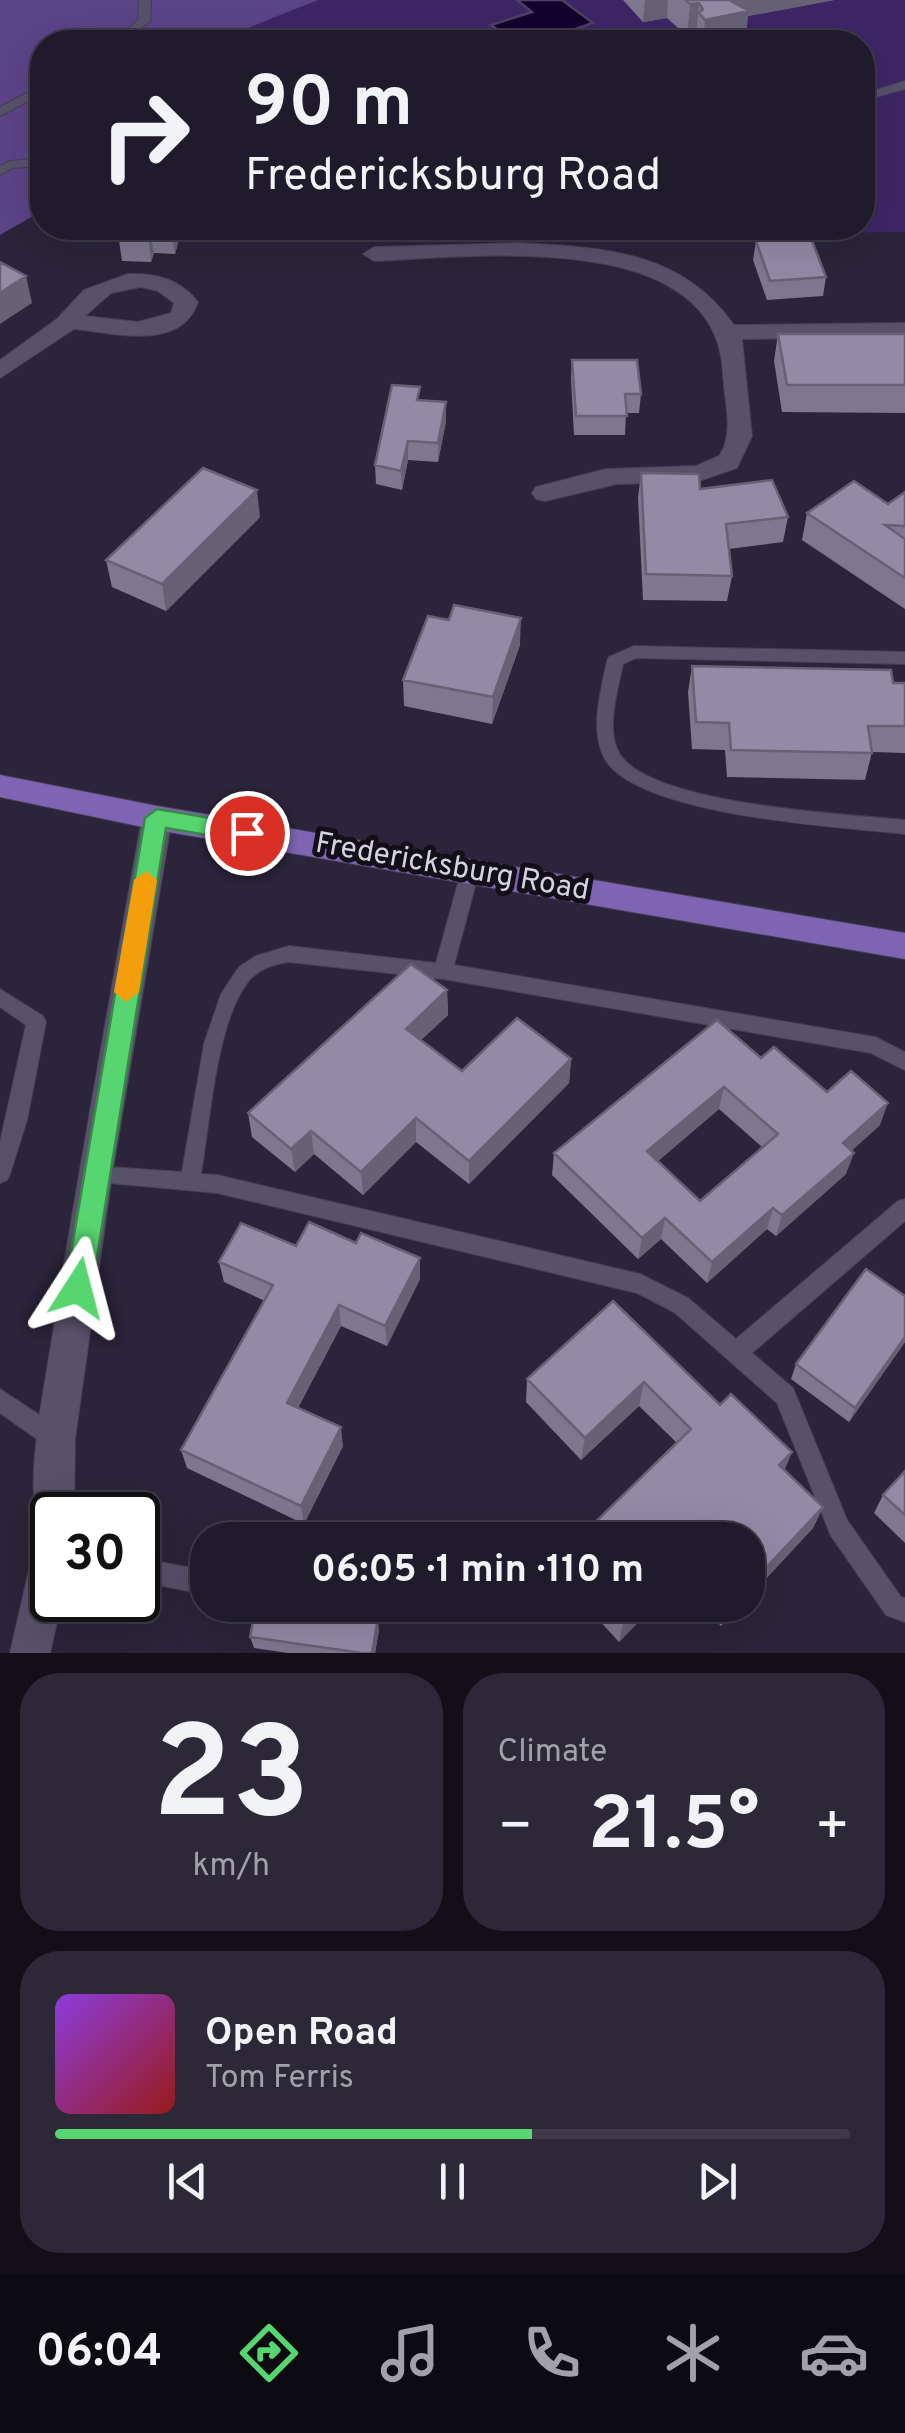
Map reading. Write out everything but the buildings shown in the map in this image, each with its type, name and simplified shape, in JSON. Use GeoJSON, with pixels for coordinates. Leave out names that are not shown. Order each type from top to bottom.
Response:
{"type":"FeatureCollection","features":[{"type":"Feature","properties":{"kind":"main road","name":"Fredericksburg Road"},"geometry":{"type":"LineString","coordinates":[[0,786],[157,818],[905,946]]}},
{"type":"Feature","properties":{"kind":"street"},"geometry":{"type":"LineString","coordinates":[[374,254],[570,252],[621,259],[680,283],[703,299],[728,332],[740,442],[732,460],[711,470],[623,476],[544,494]]}},
{"type":"Feature","properties":{"kind":"street"},"geometry":{"type":"LineString","coordinates":[[0,371],[69,321]]}},
{"type":"Feature","properties":{"kind":"street"},"geometry":{"type":"LineString","coordinates":[[728,332],[905,330]]}},
{"type":"Feature","properties":{"kind":"street"},"geometry":{"type":"LineString","coordinates":[[55,1492],[56,1439],[95,1175],[157,818]]}},
{"type":"Feature","properties":{"kind":"street"},"geometry":{"type":"LineString","coordinates":[[30,1653],[37,1622]]}},
{"type":"Feature","properties":{"kind":"lane"},"geometry":{"type":"LineString","coordinates":[[134,30],[144,22],[145,0]]}},
{"type":"Feature","properties":{"kind":"lane"},"geometry":{"type":"LineString","coordinates":[[875,94],[905,85]]}},
{"type":"Feature","properties":{"kind":"lane"},"geometry":{"type":"LineString","coordinates":[[0,112],[30,96]]}},
{"type":"Feature","properties":{"kind":"lane"},"geometry":{"type":"LineString","coordinates":[[0,171],[10,165],[30,163]]}},
{"type":"Feature","properties":{"kind":"lane"},"geometry":{"type":"LineString","coordinates":[[905,658],[634,652],[615,661],[604,733],[614,762],[642,784],[683,799],[905,827]]}},
{"type":"Feature","properties":{"kind":"lane"},"geometry":{"type":"LineString","coordinates":[[444,971],[470,872]]}},
{"type":"Feature","properties":{"kind":"lane"},"geometry":{"type":"LineString","coordinates":[[190,1182],[223,1011],[242,974],[272,956],[289,954],[444,971],[875,1045],[905,1062]]}},
{"type":"Feature","properties":{"kind":"lane"},"geometry":{"type":"LineString","coordinates":[[0,997],[36,1022],[6,1131],[0,1174]]}},
{"type":"Feature","properties":{"kind":"lane"},"geometry":{"type":"LineString","coordinates":[[95,1175],[217,1184],[640,1284],[682,1305],[785,1396],[839,1528],[894,1606],[905,1610]]}},
{"type":"Feature","properties":{"kind":"lane"},"geometry":{"type":"LineString","coordinates":[[736,1353],[905,1208]]}},
{"type":"Feature","properties":{"kind":"lane"},"geometry":{"type":"LineString","coordinates":[[0,1400],[56,1439]]}},
{"type":"Feature","properties":{"kind":"lane"},"geometry":{"type":"LineString","coordinates":[[160,1574],[190,1580]]}},
{"type":"Feature","properties":{"kind":"shaded area"},"geometry":{"type":"Polygon","coordinates":[[[0,0],[318,0],[243,30],[30,30],[30,218],[0,235],[0,0]]]}},
{"type":"Feature","properties":{"kind":"shaded area"},"geometry":{"type":"Polygon","coordinates":[[[239,0],[905,0],[905,232],[875,232],[875,30],[190,30],[239,0]]]}},
{"type":"Feature","properties":{"kind":"shaded area"},"geometry":{"type":"Polygon","coordinates":[[[517,0],[562,0],[593,23],[572,30],[499,30],[491,25],[532,12],[517,0]]]}},
{"type":"Feature","properties":{"kind":"slow traffic"},"geometry":{"type":"LineString","coordinates":[[126,992],[146,880]]}},
{"type":"Feature","properties":{"kind":"route"},"geometry":{"type":"LineString","coordinates":[[78,1288],[157,818],[247,833]]}}]}
